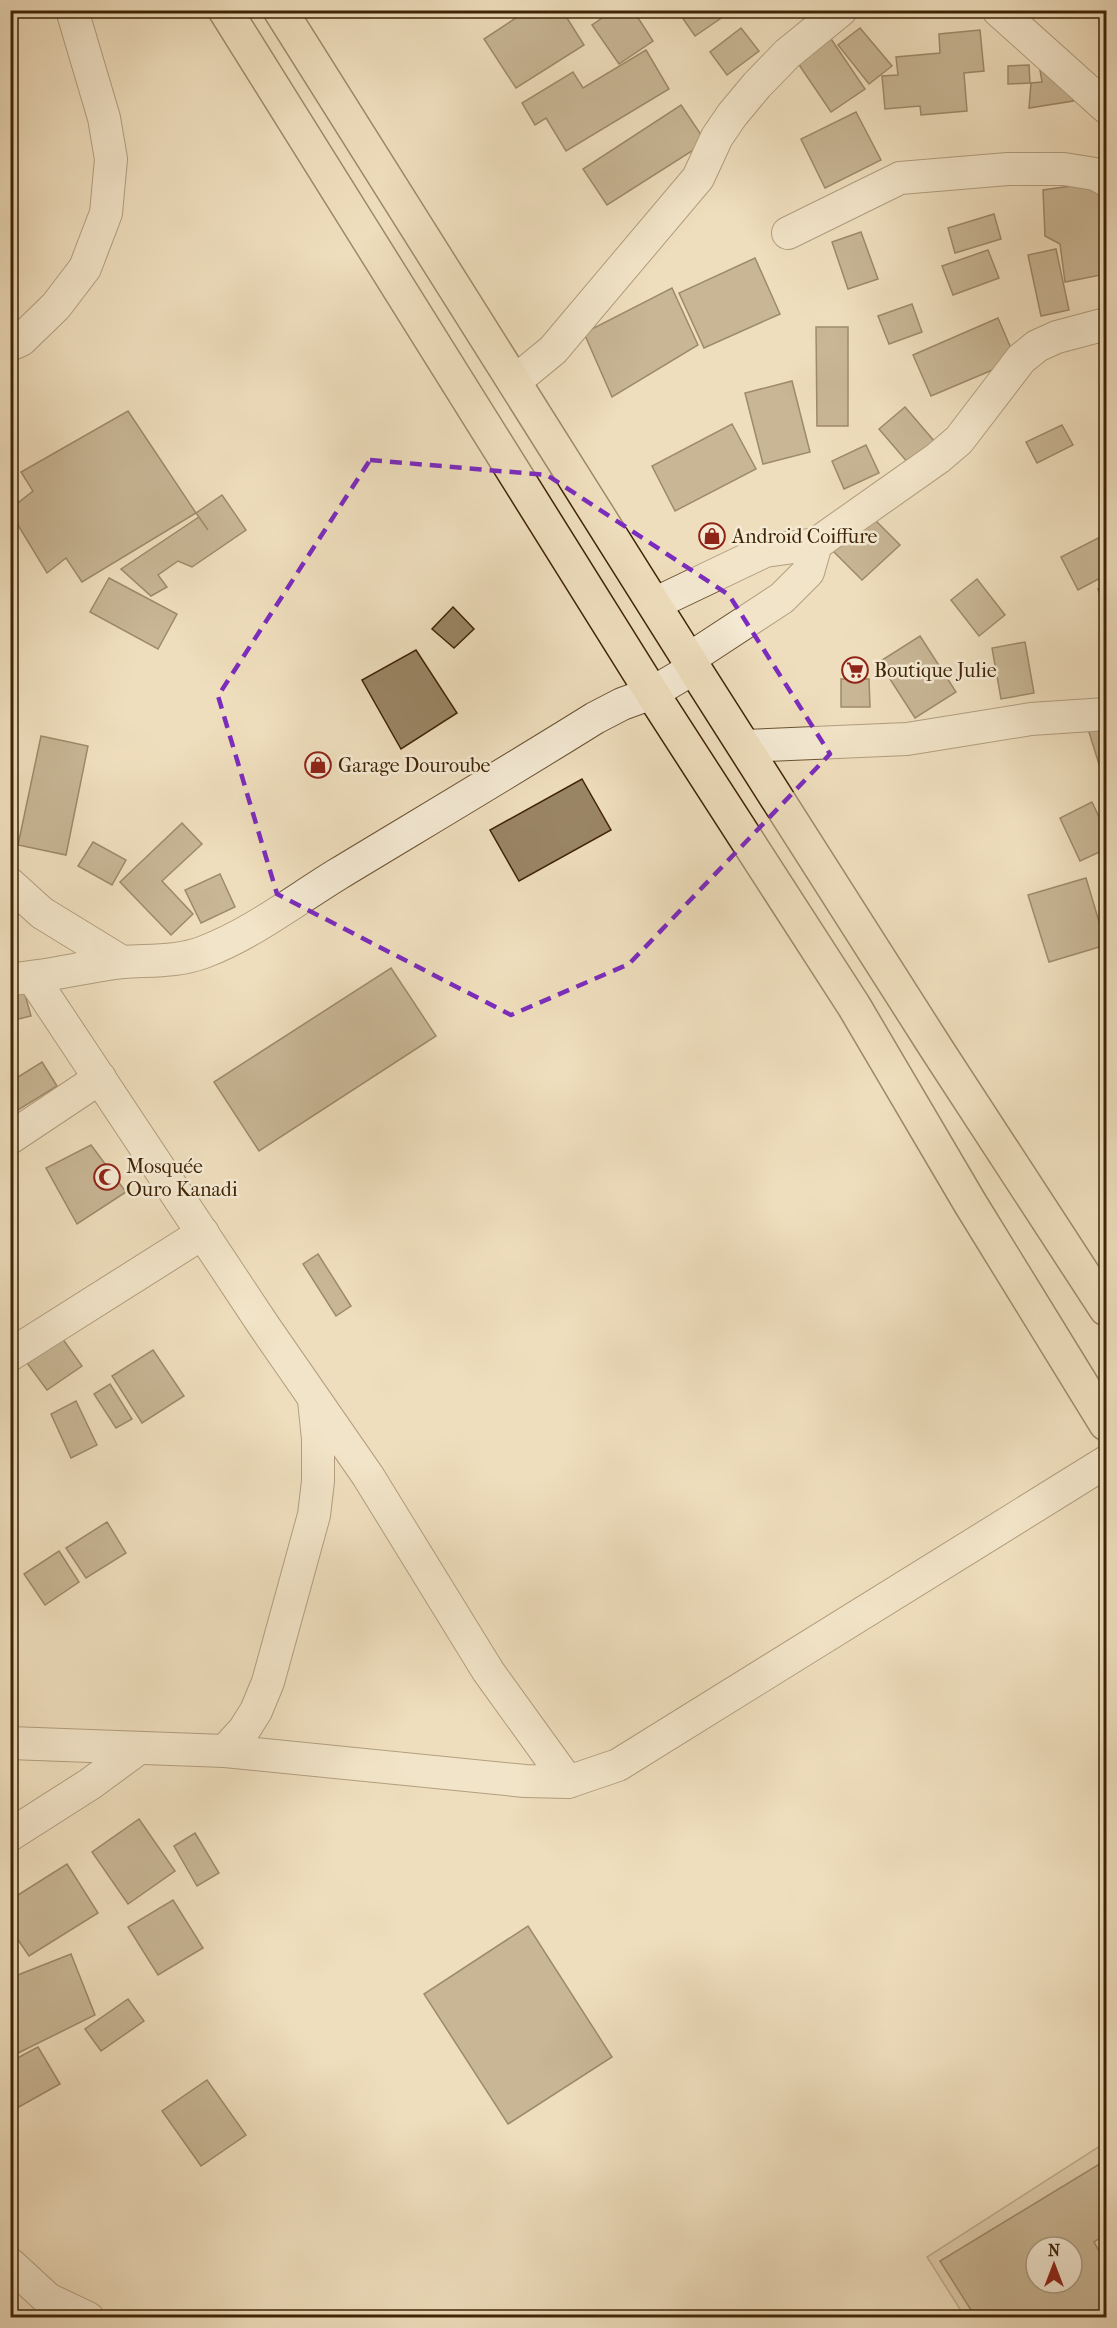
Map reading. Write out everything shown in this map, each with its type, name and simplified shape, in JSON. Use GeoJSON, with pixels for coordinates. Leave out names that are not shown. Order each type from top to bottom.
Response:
{"type":"FeatureCollection","features":[{"type":"Feature","properties":{"kind":"main road"},"geometry":{"type":"LineString","coordinates":[[225,10],[652,693],[854,1006],[970,1203],[1107,1424]]}},
{"type":"Feature","properties":{"kind":"main road"},"geometry":{"type":"LineString","coordinates":[[280,10],[691,664],[936,1048],[1107,1309]]}},
{"type":"Feature","properties":{"kind":"street"},"geometry":{"type":"LineString","coordinates":[[10,345],[21,340],[57,306],[85,268],[106,213],[111,159],[87,58],[72,10]]}},
{"type":"Feature","properties":{"kind":"street"},"geometry":{"type":"LineString","coordinates":[[514,382],[553,350],[698,178],[717,137],[757,85],[787,54],[841,10]]}},
{"type":"Feature","properties":{"kind":"street"},"geometry":{"type":"LineString","coordinates":[[998,10],[1107,107]]}},
{"type":"Feature","properties":{"kind":"street"},"geometry":{"type":"LineString","coordinates":[[789,233],[900,178],[1008,169],[1064,169],[1095,174],[1107,180]]}},
{"type":"Feature","properties":{"kind":"street"},"geometry":{"type":"LineString","coordinates":[[654,604],[765,551],[816,544],[938,458],[959,440],[1021,359],[1036,346],[1057,337],[1107,324]]}},
{"type":"Feature","properties":{"kind":"street"},"geometry":{"type":"LineString","coordinates":[[568,1782],[488,1671],[368,1476],[100,1078],[22,978],[122,962],[169,960],[203,952],[240,936],[595,718],[622,704],[652,693],[782,598],[808,572],[816,544]]}},
{"type":"Feature","properties":{"kind":"street"},"geometry":{"type":"LineString","coordinates":[[744,746],[907,739],[1031,719],[1107,714]]}},
{"type":"Feature","properties":{"kind":"street"},"geometry":{"type":"LineString","coordinates":[[10,884],[42,913],[122,962]]}},
{"type":"Feature","properties":{"kind":"street"},"geometry":{"type":"LineString","coordinates":[[10,1138],[100,1078]]}},
{"type":"Feature","properties":{"kind":"street"},"geometry":{"type":"LineString","coordinates":[[10,1355],[203,1233]]}},
{"type":"Feature","properties":{"kind":"street"},"geometry":{"type":"LineString","coordinates":[[225,1751],[250,1721],[268,1682],[314,1515],[318,1481],[318,1439],[314,1399]]}},
{"type":"Feature","properties":{"kind":"street"},"geometry":{"type":"LineString","coordinates":[[10,1743],[225,1751],[525,1781],[568,1782],[618,1765],[1107,1462]]}},
{"type":"Feature","properties":{"kind":"street"},"geometry":{"type":"LineString","coordinates":[[10,1835],[90,1784],[139,1748]]}},
{"type":"Feature","properties":{"kind":"street"},"geometry":{"type":"LineString","coordinates":[[10,2264],[48,2299],[88,2318]]}},
{"type":"Feature","properties":{"kind":"highlighted area"},"geometry":{"type":"Polygon","coordinates":[[[370,460],[547,475],[729,595],[830,754],[629,964],[511,1015],[277,894],[218,696],[370,460]]]}},
{"type":"Feature","properties":{"kind":"shaded area"},"geometry":{"type":"Polygon","coordinates":[[[1106,2142],[1106,2317],[965,2317],[927,2257],[1106,2142]]]}},
{"type":"Feature","properties":{"kind":"building"},"geometry":{"type":"Polygon","coordinates":[[[528,10],[562,10],[584,45],[516,88],[484,39],[528,10]]]}},
{"type":"Feature","properties":{"kind":"building"},"geometry":{"type":"Polygon","coordinates":[[[614,10],[633,10],[653,41],[619,64],[592,25],[614,10]]]}},
{"type":"Feature","properties":{"kind":"building"},"geometry":{"type":"Polygon","coordinates":[[[677,10],[733,10],[695,36],[677,10]]]}},
{"type":"Feature","properties":{"kind":"building"},"geometry":{"type":"Polygon","coordinates":[[[741,28],[759,51],[727,75],[710,52],[741,28]]]}},
{"type":"Feature","properties":{"kind":"building"},"geometry":{"type":"Polygon","coordinates":[[[860,28],[892,66],[869,84],[838,45],[860,28]]]}},
{"type":"Feature","properties":{"kind":"building"},"geometry":{"type":"Polygon","coordinates":[[[825,30],[865,89],[831,112],[791,53],[825,30]]]}},
{"type":"Feature","properties":{"kind":"building"},"geometry":{"type":"Polygon","coordinates":[[[980,30],[984,71],[964,73],[967,111],[921,115],[920,106],[885,109],[882,76],[898,75],[896,57],[940,53],[939,34],[980,30]]]}},
{"type":"Feature","properties":{"kind":"building"},"geometry":{"type":"Polygon","coordinates":[[[646,50],[669,89],[566,151],[546,118],[535,125],[522,103],[573,72],[583,88],[646,50]]]}},
{"type":"Feature","properties":{"kind":"building"},"geometry":{"type":"Polygon","coordinates":[[[1068,60],[1073,101],[1029,108],[1031,83],[1042,82],[1039,64],[1068,60]]]}},
{"type":"Feature","properties":{"kind":"building"},"geometry":{"type":"Polygon","coordinates":[[[1029,65],[1030,83],[1008,84],[1008,66],[1029,65]]]}},
{"type":"Feature","properties":{"kind":"building"},"geometry":{"type":"Polygon","coordinates":[[[681,105],[706,142],[607,205],[583,169],[681,105]]]}},
{"type":"Feature","properties":{"kind":"building"},"geometry":{"type":"Polygon","coordinates":[[[856,112],[881,160],[825,188],[801,139],[856,112]]]}},
{"type":"Feature","properties":{"kind":"building"},"geometry":{"type":"Polygon","coordinates":[[[1100,182],[1106,233],[1106,274],[1065,282],[1060,244],[1045,236],[1043,190],[1100,182]]]}},
{"type":"Feature","properties":{"kind":"building"},"geometry":{"type":"Polygon","coordinates":[[[994,214],[1001,239],[955,253],[948,228],[994,214]]]}},
{"type":"Feature","properties":{"kind":"building"},"geometry":{"type":"Polygon","coordinates":[[[861,232],[878,279],[848,289],[832,242],[861,232]]]}},
{"type":"Feature","properties":{"kind":"building"},"geometry":{"type":"Polygon","coordinates":[[[1056,249],[1069,310],[1041,316],[1028,255],[1056,249]]]}},
{"type":"Feature","properties":{"kind":"building"},"geometry":{"type":"Polygon","coordinates":[[[988,250],[999,278],[953,295],[942,266],[988,250]]]}},
{"type":"Feature","properties":{"kind":"building"},"geometry":{"type":"Polygon","coordinates":[[[755,258],[780,314],[704,348],[679,293],[755,258]]]}},
{"type":"Feature","properties":{"kind":"building"},"geometry":{"type":"Polygon","coordinates":[[[672,288],[698,345],[612,397],[584,333],[672,288]]]}},
{"type":"Feature","properties":{"kind":"building"},"geometry":{"type":"Polygon","coordinates":[[[912,304],[922,332],[889,344],[878,316],[912,304]]]}},
{"type":"Feature","properties":{"kind":"building"},"geometry":{"type":"Polygon","coordinates":[[[998,318],[1016,360],[931,396],[913,355],[998,318]]]}},
{"type":"Feature","properties":{"kind":"building"},"geometry":{"type":"Polygon","coordinates":[[[816,327],[848,327],[848,426],[817,426],[816,327]]]}},
{"type":"Feature","properties":{"kind":"building"},"geometry":{"type":"Polygon","coordinates":[[[792,381],[810,452],[763,464],[745,393],[792,381]]]}},
{"type":"Feature","properties":{"kind":"building"},"geometry":{"type":"Polygon","coordinates":[[[905,407],[935,442],[909,464],[879,429],[905,407]]]}},
{"type":"Feature","properties":{"kind":"building"},"geometry":{"type":"Polygon","coordinates":[[[128,411],[196,513],[82,582],[66,558],[47,573],[10,512],[10,509],[33,491],[21,472],[128,411]]]}},
{"type":"Feature","properties":{"kind":"building"},"geometry":{"type":"Polygon","coordinates":[[[732,424],[756,469],[675,511],[652,466],[732,424]]]}},
{"type":"Feature","properties":{"kind":"building"},"geometry":{"type":"Polygon","coordinates":[[[1062,425],[1073,445],[1037,463],[1026,442],[1062,425]]]}},
{"type":"Feature","properties":{"kind":"building"},"geometry":{"type":"Polygon","coordinates":[[[866,445],[879,473],[844,489],[832,461],[866,445]]]}},
{"type":"Feature","properties":{"kind":"building"},"geometry":{"type":"Polygon","coordinates":[[[222,495],[246,530],[192,567],[178,561],[158,575],[167,587],[151,596],[121,569],[199,517],[196,513],[222,495]]]}},
{"type":"Feature","properties":{"kind":"building"},"geometry":{"type":"Polygon","coordinates":[[[867,512],[900,545],[862,580],[830,548],[867,512]]]}},
{"type":"Feature","properties":{"kind":"building"},"geometry":{"type":"Polygon","coordinates":[[[1106,534],[1106,575],[1078,590],[1061,557],[1106,534]]]}},
{"type":"Feature","properties":{"kind":"building"},"geometry":{"type":"Polygon","coordinates":[[[109,578],[177,614],[158,649],[90,612],[109,578]]]}},
{"type":"Feature","properties":{"kind":"building"},"geometry":{"type":"Polygon","coordinates":[[[977,579],[1005,615],[979,636],[951,600],[977,579]]]}},
{"type":"Feature","properties":{"kind":"building"},"geometry":{"type":"Polygon","coordinates":[[[1106,586],[1106,615],[1098,589],[1106,586]]]}},
{"type":"Feature","properties":{"kind":"building"},"geometry":{"type":"Polygon","coordinates":[[[453,607],[474,629],[454,648],[432,629],[453,607]]]}},
{"type":"Feature","properties":{"kind":"building"},"geometry":{"type":"Polygon","coordinates":[[[920,636],[956,692],[915,718],[879,662],[920,636]]]}},
{"type":"Feature","properties":{"kind":"building"},"geometry":{"type":"Polygon","coordinates":[[[1025,642],[1034,693],[1001,699],[992,648],[1025,642]]]}},
{"type":"Feature","properties":{"kind":"building"},"geometry":{"type":"Polygon","coordinates":[[[416,650],[457,713],[401,749],[362,680],[416,650]]]}},
{"type":"Feature","properties":{"kind":"building"},"geometry":{"type":"Polygon","coordinates":[[[841,679],[869,679],[870,707],[841,707],[841,679]]]}},
{"type":"Feature","properties":{"kind":"building"},"geometry":{"type":"Polygon","coordinates":[[[1106,724],[1106,777],[1103,777],[1088,729],[1106,724]]]}},
{"type":"Feature","properties":{"kind":"building"},"geometry":{"type":"Polygon","coordinates":[[[41,736],[88,746],[66,855],[18,845],[41,736]]]}},
{"type":"Feature","properties":{"kind":"building"},"geometry":{"type":"Polygon","coordinates":[[[582,779],[611,830],[519,881],[490,830],[582,779]]]}},
{"type":"Feature","properties":{"kind":"building"},"geometry":{"type":"Polygon","coordinates":[[[1092,802],[1106,832],[1106,849],[1080,861],[1060,818],[1092,802]]]}},
{"type":"Feature","properties":{"kind":"building"},"geometry":{"type":"Polygon","coordinates":[[[182,823],[202,844],[162,881],[193,914],[171,935],[120,882],[182,823]]]}},
{"type":"Feature","properties":{"kind":"building"},"geometry":{"type":"Polygon","coordinates":[[[93,842],[126,860],[112,885],[78,866],[93,842]]]}},
{"type":"Feature","properties":{"kind":"building"},"geometry":{"type":"Polygon","coordinates":[[[220,874],[235,907],[201,923],[185,890],[220,874]]]}},
{"type":"Feature","properties":{"kind":"building"},"geometry":{"type":"Polygon","coordinates":[[[1086,878],[1106,945],[1049,962],[1028,895],[1086,878]]]}},
{"type":"Feature","properties":{"kind":"building"},"geometry":{"type":"Polygon","coordinates":[[[391,968],[436,1036],[259,1151],[214,1082],[391,968]]]}},
{"type":"Feature","properties":{"kind":"building"},"geometry":{"type":"Polygon","coordinates":[[[24,991],[31,1016],[10,1021],[10,995],[24,991]]]}},
{"type":"Feature","properties":{"kind":"building"},"geometry":{"type":"Polygon","coordinates":[[[42,1062],[57,1086],[13,1113],[10,1108],[10,1082],[42,1062]]]}},
{"type":"Feature","properties":{"kind":"building"},"geometry":{"type":"Polygon","coordinates":[[[91,1145],[126,1192],[77,1224],[46,1168],[91,1145]]]}},
{"type":"Feature","properties":{"kind":"building"},"geometry":{"type":"Polygon","coordinates":[[[318,1254],[351,1306],[336,1316],[303,1264],[318,1254]]]}},
{"type":"Feature","properties":{"kind":"building"},"geometry":{"type":"Polygon","coordinates":[[[62,1338],[82,1366],[47,1390],[27,1363],[62,1338]]]}},
{"type":"Feature","properties":{"kind":"building"},"geometry":{"type":"Polygon","coordinates":[[[153,1350],[184,1396],[142,1423],[112,1376],[153,1350]]]}},
{"type":"Feature","properties":{"kind":"building"},"geometry":{"type":"Polygon","coordinates":[[[110,1384],[132,1419],[116,1428],[94,1394],[110,1384]]]}},
{"type":"Feature","properties":{"kind":"building"},"geometry":{"type":"Polygon","coordinates":[[[76,1401],[97,1445],[71,1458],[51,1414],[76,1401]]]}},
{"type":"Feature","properties":{"kind":"building"},"geometry":{"type":"Polygon","coordinates":[[[107,1522],[126,1553],[86,1578],[66,1548],[107,1522]]]}},
{"type":"Feature","properties":{"kind":"building"},"geometry":{"type":"Polygon","coordinates":[[[59,1551],[79,1582],[45,1605],[24,1574],[59,1551]]]}},
{"type":"Feature","properties":{"kind":"building"},"geometry":{"type":"Polygon","coordinates":[[[139,1819],[175,1871],[128,1904],[92,1852],[139,1819]]]}},
{"type":"Feature","properties":{"kind":"building"},"geometry":{"type":"Polygon","coordinates":[[[195,1833],[219,1873],[197,1886],[174,1846],[195,1833]]]}},
{"type":"Feature","properties":{"kind":"building"},"geometry":{"type":"Polygon","coordinates":[[[67,1864],[98,1913],[29,1956],[10,1928],[10,1900],[67,1864]]]}},
{"type":"Feature","properties":{"kind":"building"},"geometry":{"type":"Polygon","coordinates":[[[173,1900],[203,1948],[158,1975],[128,1927],[173,1900]]]}},
{"type":"Feature","properties":{"kind":"building"},"geometry":{"type":"Polygon","coordinates":[[[528,1926],[612,2057],[508,2124],[424,1994],[528,1926]]]}},
{"type":"Feature","properties":{"kind":"building"},"geometry":{"type":"Polygon","coordinates":[[[71,1954],[95,2015],[10,2057],[10,1978],[71,1954]]]}},
{"type":"Feature","properties":{"kind":"building"},"geometry":{"type":"Polygon","coordinates":[[[128,1999],[144,2021],[101,2051],[85,2029],[128,1999]]]}},
{"type":"Feature","properties":{"kind":"building"},"geometry":{"type":"Polygon","coordinates":[[[38,2047],[60,2084],[10,2112],[10,2062],[38,2047]]]}},
{"type":"Feature","properties":{"kind":"building"},"geometry":{"type":"Polygon","coordinates":[[[207,2080],[246,2135],[201,2166],[162,2111],[207,2080]]]}},
{"type":"Feature","properties":{"kind":"building"},"geometry":{"type":"Polygon","coordinates":[[[1106,2160],[1106,2234],[1094,2242],[1106,2263],[1106,2318],[976,2318],[940,2261],[1106,2160]]]}},
{"type":"Feature","properties":{"kind":"place","name":"Android Coiffure"},"geometry":{"type":"Point","coordinates":[712,536]}},
{"type":"Feature","properties":{"kind":"place","name":"Boutique Julie"},"geometry":{"type":"Point","coordinates":[855,670]}},
{"type":"Feature","properties":{"kind":"place","name":"Garage Douroube"},"geometry":{"type":"Point","coordinates":[318,765]}},
{"type":"Feature","properties":{"kind":"place","name":"Mosquée Ouro Kanadi"},"geometry":{"type":"Point","coordinates":[107,1177]}}]}
